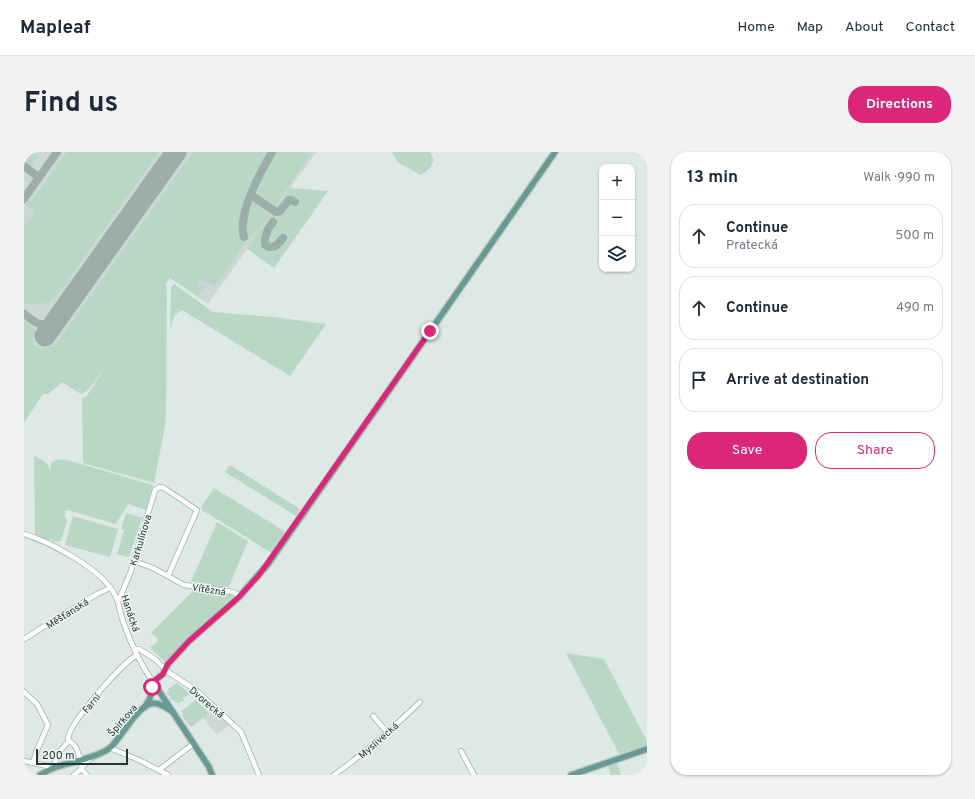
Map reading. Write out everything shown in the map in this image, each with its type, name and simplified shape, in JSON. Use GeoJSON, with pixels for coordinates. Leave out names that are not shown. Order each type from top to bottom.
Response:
{"type":"FeatureCollection","features":[{"type":"Feature","properties":{"kind":"main road"},"geometry":{"type":"LineString","coordinates":[[145,707],[150,698],[153,682],[163,674],[167,665],[189,641],[240,596],[259,575],[555,152]]}},
{"type":"Feature","properties":{"kind":"main road","name":"Hanácká"},"geometry":{"type":"LineString","coordinates":[[153,682],[194,744],[212,775]]}},
{"type":"Feature","properties":{"kind":"main road"},"geometry":{"type":"LineString","coordinates":[[145,707],[151,704],[157,704],[173,712]]}},
{"type":"Feature","properties":{"kind":"main road","name":"Špirkova"},"geometry":{"type":"LineString","coordinates":[[40,775],[53,767],[102,753],[110,748],[145,707]]}},
{"type":"Feature","properties":{"kind":"main road"},"geometry":{"type":"LineString","coordinates":[[571,775],[647,749]]}},
{"type":"Feature","properties":{"kind":"street","name":"Karkulínova"},"geometry":{"type":"LineString","coordinates":[[118,602],[134,562],[155,490],[158,488],[164,488],[197,510],[168,576]]}},
{"type":"Feature","properties":{"kind":"street","name":"Hanácká"},"geometry":{"type":"LineString","coordinates":[[24,534],[79,561],[100,577],[110,588],[118,602],[124,625],[137,655],[153,682]]}},
{"type":"Feature","properties":{"kind":"street","name":"Vítězná"},"geometry":{"type":"LineString","coordinates":[[134,562],[153,568],[184,585],[233,592],[240,596]]}},
{"type":"Feature","properties":{"kind":"street","name":"Měšťanská"},"geometry":{"type":"LineString","coordinates":[[24,639],[97,594],[110,588]]}},
{"type":"Feature","properties":{"kind":"street"},"geometry":{"type":"LineString","coordinates":[[115,595],[122,593]]}},
{"type":"Feature","properties":{"kind":"street","name":"Dvorecká"},"geometry":{"type":"LineString","coordinates":[[135,650],[140,649],[151,656],[166,670],[197,691],[241,732],[259,775]]}},
{"type":"Feature","properties":{"kind":"street","name":"Farní"},"geometry":{"type":"LineString","coordinates":[[69,741],[68,736],[77,719],[128,661],[137,655]]}},
{"type":"Feature","properties":{"kind":"street"},"geometry":{"type":"LineString","coordinates":[[24,692],[37,704],[48,725],[33,763]]}},
{"type":"Feature","properties":{"kind":"street","name":"Myslivecká"},"geometry":{"type":"LineString","coordinates":[[334,775],[353,762],[388,733],[420,702]]}},
{"type":"Feature","properties":{"kind":"street"},"geometry":{"type":"LineString","coordinates":[[373,716],[388,733]]}},
{"type":"Feature","properties":{"kind":"street"},"geometry":{"type":"LineString","coordinates":[[24,761],[53,767],[60,750],[69,741],[76,747],[81,759],[81,769]]}},
{"type":"Feature","properties":{"kind":"street"},"geometry":{"type":"LineString","coordinates":[[159,770],[194,744]]}},
{"type":"Feature","properties":{"kind":"street"},"geometry":{"type":"LineString","coordinates":[[110,748],[139,760],[168,775]]}},
{"type":"Feature","properties":{"kind":"street"},"geometry":{"type":"LineString","coordinates":[[461,751],[474,775]]}},
{"type":"Feature","properties":{"kind":"street"},"geometry":{"type":"LineString","coordinates":[[74,775],[81,769],[91,756]]}},
{"type":"Feature","properties":{"kind":"street"},"geometry":{"type":"LineString","coordinates":[[81,769],[87,775]]}},
{"type":"Feature","properties":{"kind":"shaded area"},"geometry":{"type":"Polygon","coordinates":[[[24,152],[317,152],[208,304],[170,278],[88,390],[81,394],[62,382],[48,394],[42,394],[24,423],[24,152]]]}},
{"type":"Feature","properties":{"kind":"shaded area"},"geometry":{"type":"Polygon","coordinates":[[[213,709],[229,725],[217,735],[202,717],[206,714],[207,715],[213,709]]]}},
{"type":"Feature","properties":{"kind":"green space"},"geometry":{"type":"Polygon","coordinates":[[[24,152],[34,152],[39,156],[30,168],[24,162],[24,152]]]}},
{"type":"Feature","properties":{"kind":"green space"},"geometry":{"type":"Polygon","coordinates":[[[67,152],[159,152],[60,291],[50,301],[44,303],[24,303],[24,225],[25,226],[35,213],[26,206],[29,201],[31,202],[67,152]]]}},
{"type":"Feature","properties":{"kind":"green space"},"geometry":{"type":"Polygon","coordinates":[[[193,152],[303,152],[310,155],[257,233],[254,231],[214,287],[201,278],[197,283],[201,286],[203,284],[205,285],[198,296],[170,278],[166,284],[166,414],[154,483],[83,463],[82,398],[86,397],[104,369],[88,390],[81,394],[63,382],[48,394],[43,394],[24,423],[24,321],[36,330],[33,344],[42,350],[52,345],[53,342],[56,344],[193,152]]]}},
{"type":"Feature","properties":{"kind":"green space"},"geometry":{"type":"Polygon","coordinates":[[[392,152],[430,152],[434,160],[430,168],[421,175],[397,162],[392,152]]]}},
{"type":"Feature","properties":{"kind":"green space"},"geometry":{"type":"Polygon","coordinates":[[[290,188],[328,191],[274,268],[247,249],[290,188]]]}},
{"type":"Feature","properties":{"kind":"green space"},"geometry":{"type":"Polygon","coordinates":[[[174,284],[213,312],[273,317],[326,324],[290,376],[182,310],[174,316],[170,329],[171,289],[174,284]]]}},
{"type":"Feature","properties":{"kind":"green space"},"geometry":{"type":"Polygon","coordinates":[[[34,455],[48,464],[49,469],[51,469],[51,463],[55,461],[60,459],[67,460],[153,485],[146,510],[128,504],[116,524],[68,510],[64,512],[66,514],[63,515],[66,517],[67,521],[61,541],[52,542],[50,539],[49,542],[35,536],[34,455]]]}},
{"type":"Feature","properties":{"kind":"green space"},"geometry":{"type":"Polygon","coordinates":[[[230,465],[300,509],[296,516],[225,472],[230,465]]]}},
{"type":"Feature","properties":{"kind":"green space"},"geometry":{"type":"Polygon","coordinates":[[[214,488],[286,532],[272,552],[202,510],[201,507],[214,488]]]}},
{"type":"Feature","properties":{"kind":"green space"},"geometry":{"type":"Polygon","coordinates":[[[126,513],[142,518],[129,557],[117,554],[124,530],[121,529],[126,513]]]}},
{"type":"Feature","properties":{"kind":"green space"},"geometry":{"type":"Polygon","coordinates":[[[73,516],[118,529],[110,557],[65,545],[73,516]]]}},
{"type":"Feature","properties":{"kind":"green space"},"geometry":{"type":"Polygon","coordinates":[[[217,522],[248,541],[227,591],[190,584],[217,522]]]}},
{"type":"Feature","properties":{"kind":"green space"},"geometry":{"type":"Polygon","coordinates":[[[196,588],[233,593],[234,595],[216,612],[217,614],[166,663],[150,648],[159,640],[151,633],[196,588]]]}},
{"type":"Feature","properties":{"kind":"green space"},"geometry":{"type":"Polygon","coordinates":[[[566,653],[604,659],[647,741],[647,745],[619,754],[566,653]]]}},
{"type":"Feature","properties":{"kind":"green space"},"geometry":{"type":"Polygon","coordinates":[[[177,683],[190,694],[183,698],[184,700],[178,704],[174,700],[173,701],[166,692],[170,692],[168,689],[177,683]]]}},
{"type":"Feature","properties":{"kind":"green space"},"geometry":{"type":"Polygon","coordinates":[[[196,700],[209,713],[191,727],[182,716],[182,712],[180,712],[196,700]]]}},
{"type":"Feature","properties":{"kind":"green space"},"geometry":{"type":"Polygon","coordinates":[[[617,762],[621,775],[610,775],[608,765],[617,762]]]}},
{"type":"Feature","properties":{"kind":"taxiway"},"geometry":{"type":"LineString","coordinates":[[24,199],[57,152]]}},
{"type":"Feature","properties":{"kind":"taxiway"},"geometry":{"type":"LineString","coordinates":[[244,237],[244,217],[247,206],[256,182],[272,152]]}},
{"type":"Feature","properties":{"kind":"taxiway"},"geometry":{"type":"LineString","coordinates":[[24,166],[37,176]]}},
{"type":"Feature","properties":{"kind":"taxiway"},"geometry":{"type":"LineString","coordinates":[[251,195],[276,212],[280,211],[289,200],[295,202]]}},
{"type":"Feature","properties":{"kind":"taxiway"},"geometry":{"type":"LineString","coordinates":[[273,222],[267,233],[265,245],[269,247],[276,246],[283,238]]}},
{"type":"Feature","properties":{"kind":"taxiway"},"geometry":{"type":"LineString","coordinates":[[24,314],[37,323],[49,323],[58,317],[72,297]]}},
{"type":"Feature","properties":{"kind":"runway"},"geometry":{"type":"LineString","coordinates":[[45,336],[176,152]]}},
{"type":"Feature","properties":{"kind":"route"},"geometry":{"type":"LineString","coordinates":[[152,687],[153,682],[163,674],[167,665],[189,641],[237,599],[259,575],[430,331]]}}]}
